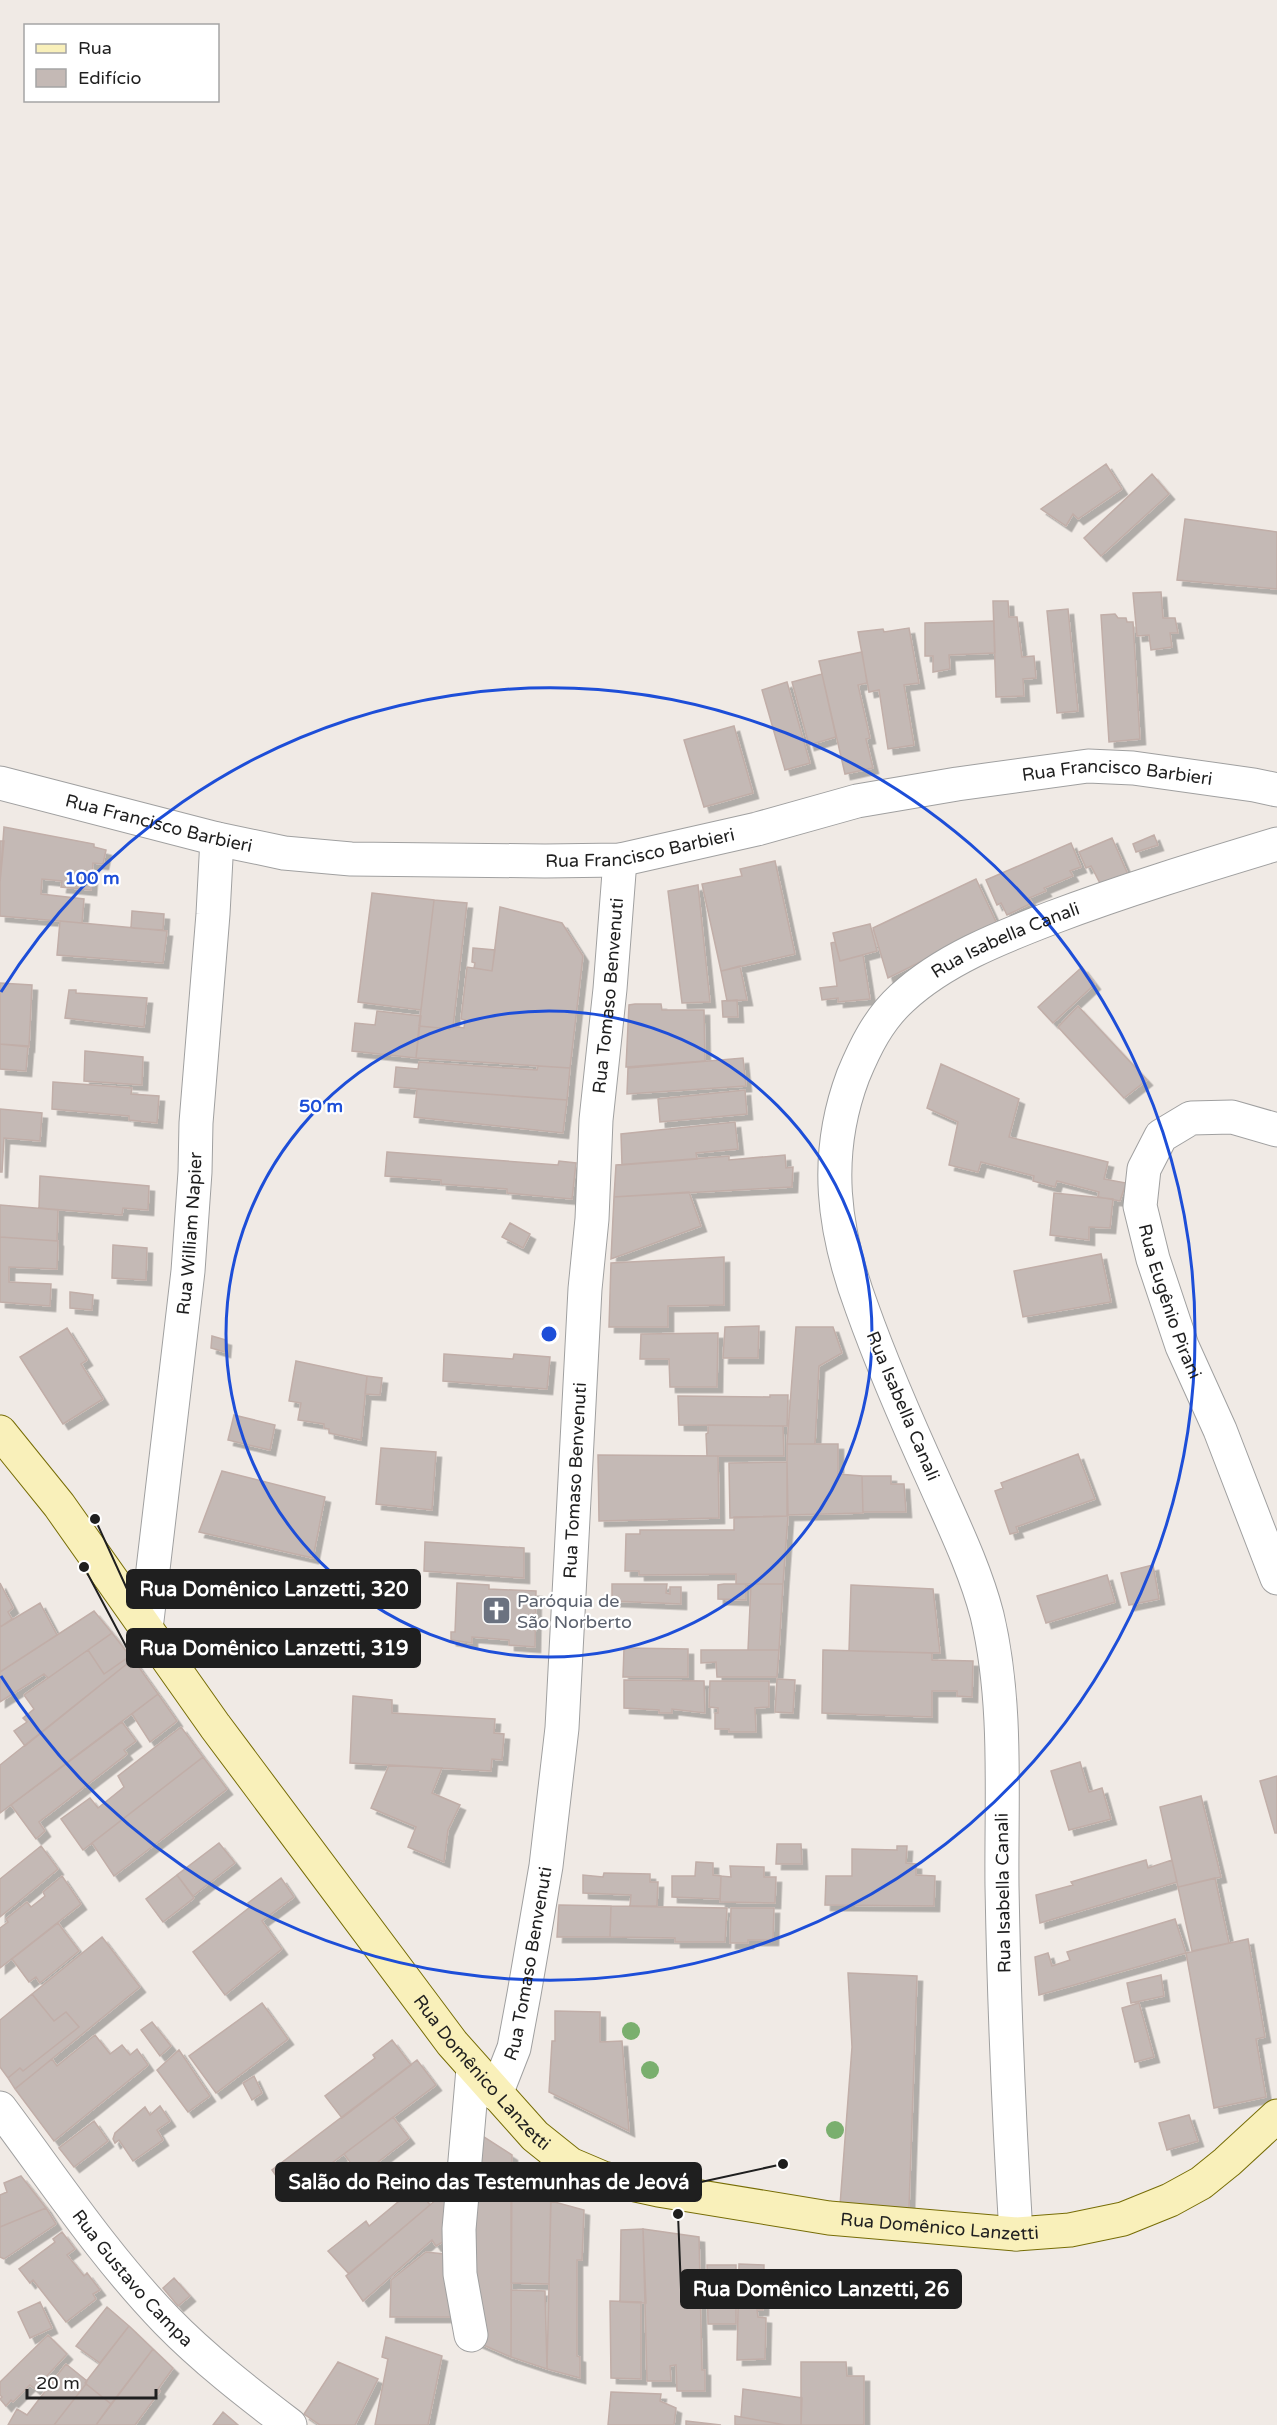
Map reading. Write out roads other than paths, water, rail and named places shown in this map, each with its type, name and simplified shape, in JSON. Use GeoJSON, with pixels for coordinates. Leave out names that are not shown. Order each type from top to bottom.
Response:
{"type":"FeatureCollection","features":[{"type":"Feature","properties":{"kind":"main road","name":"Rua Domênico Lanzetti"},"geometry":{"type":"LineString","coordinates":[[0,1432],[59,1505],[237,1754],[473,2069],[535,2136],[570,2163],[603,2178],[658,2190],[829,2218],[1016,2234],[1070,2230],[1123,2219],[1170,2200],[1201,2183],[1277,2116]]}},
{"type":"Feature","properties":{"kind":"street","name":"Rua Francisco Barbieri"},"geometry":{"type":"LineString","coordinates":[[0,783],[217,839],[284,853],[351,859],[620,860],[757,829],[857,801],[957,784],[1088,766],[1133,768],[1277,790]]}},
{"type":"Feature","properties":{"kind":"street","name":"Rua William Napier"},"geometry":{"type":"LineString","coordinates":[[146,1629],[188,1271],[196,1123],[217,839]]}},
{"type":"Feature","properties":{"kind":"street","name":"Rua Isabella Canali"},"geometry":{"type":"LineString","coordinates":[[1016,2234],[1003,1958],[999,1698],[993,1645],[974,1574],[895,1392],[844,1257],[835,1199],[839,1118],[861,1057],[880,1020],[904,996],[943,968],[1004,936],[1120,892],[1277,844]]}},
{"type":"Feature","properties":{"kind":"street","name":"Rua Tomaso Benvenuti"},"geometry":{"type":"LineString","coordinates":[[496,2094],[514,2048],[524,1994],[546,1866],[562,1728],[596,1120],[610,989],[620,860]]}},
{"type":"Feature","properties":{"kind":"street","name":"Rua Eugênio Pirani"},"geometry":{"type":"LineString","coordinates":[[1277,1130],[1232,1117],[1191,1118],[1161,1136],[1144,1169],[1140,1206],[1153,1259],[1182,1346],[1220,1430],[1277,1578]]}},
{"type":"Feature","properties":{"kind":"street"},"geometry":{"type":"LineString","coordinates":[[471,2335],[460,2274],[459,2229],[473,2069]]}},
{"type":"Feature","properties":{"kind":"street","name":"Rua Gustavo Campa"},"geometry":{"type":"LineString","coordinates":[[0,2108],[69,2203],[125,2274],[168,2322],[224,2372],[290,2425]]}},
{"type":"Feature","properties":{"kind":"place","name":"Rua Domênico Lanzetti, 320"},"geometry":{"type":"Point","coordinates":[95,1519]}},
{"type":"Feature","properties":{"kind":"place","name":"Rua Domênico Lanzetti, 319"},"geometry":{"type":"Point","coordinates":[84,1567]}},
{"type":"Feature","properties":{"kind":"place","name":"Paróquia de São Norberto"},"geometry":{"type":"Point","coordinates":[496,1611]}},
{"type":"Feature","properties":{"kind":"place","name":"Salão do Reino das Testemunhas de Jeová"},"geometry":{"type":"Point","coordinates":[783,2164]}},
{"type":"Feature","properties":{"kind":"place","name":"Rua Domênico Lanzetti, 26"},"geometry":{"type":"Point","coordinates":[678,2214]}}]}
